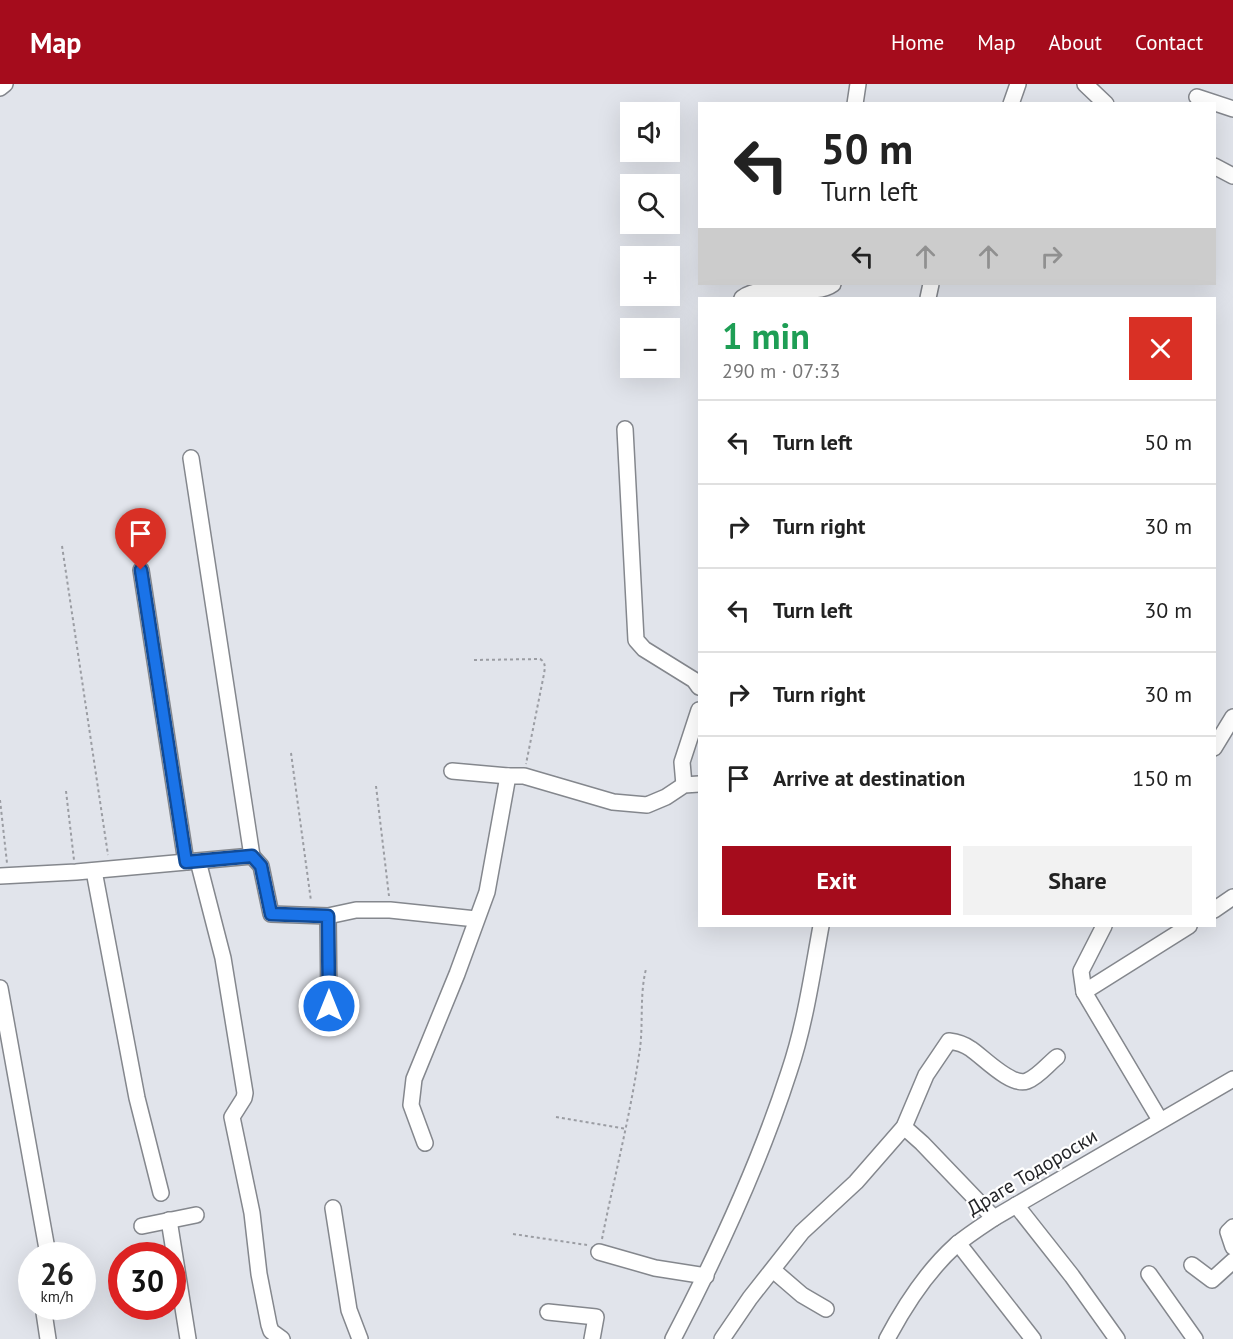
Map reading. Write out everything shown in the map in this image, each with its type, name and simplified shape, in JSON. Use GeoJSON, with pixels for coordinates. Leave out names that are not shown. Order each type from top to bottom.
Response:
{"type":"FeatureCollection","features":[{"type":"Feature","properties":{"kind":"street"},"geometry":{"type":"LineString","coordinates":[[0,88],[5,84]]}},
{"type":"Feature","properties":{"kind":"street"},"geometry":{"type":"LineString","coordinates":[[855,102],[858,84]]}},
{"type":"Feature","properties":{"kind":"street"},"geometry":{"type":"LineString","coordinates":[[1012,102],[1018,84]]}},
{"type":"Feature","properties":{"kind":"street"},"geometry":{"type":"LineString","coordinates":[[1085,84],[1104,102]]}},
{"type":"Feature","properties":{"kind":"street"},"geometry":{"type":"LineString","coordinates":[[1198,95],[1214,102]]}},
{"type":"Feature","properties":{"kind":"street"},"geometry":{"type":"LineString","coordinates":[[1216,103],[1233,110]]}},
{"type":"Feature","properties":{"kind":"street"},"geometry":{"type":"LineString","coordinates":[[1216,167],[1233,176]]}},
{"type":"Feature","properties":{"kind":"street"},"geometry":{"type":"LineString","coordinates":[[744,297],[748,294],[775,290],[824,288],[831,285]]}},
{"type":"Feature","properties":{"kind":"street"},"geometry":{"type":"LineString","coordinates":[[625,429],[636,640],[644,649],[694,680],[698,686]]}},
{"type":"Feature","properties":{"kind":"street"},"geometry":{"type":"LineString","coordinates":[[191,458],[252,856],[261,866],[271,914],[328,916],[356,910],[390,910],[476,919]]}},
{"type":"Feature","properties":{"kind":"street"},"geometry":{"type":"LineString","coordinates":[[141,570],[192,862],[222,958],[245,1093],[232,1117],[252,1213],[269,1325],[271,1331],[282,1339]]}},
{"type":"Feature","properties":{"kind":"street"},"geometry":{"type":"LineString","coordinates":[[452,771],[524,776],[613,802],[647,805],[692,784],[682,762],[698,713]]}},
{"type":"Feature","properties":{"kind":"street"},"geometry":{"type":"LineString","coordinates":[[1216,745],[1233,717]]}},
{"type":"Feature","properties":{"kind":"street"},"geometry":{"type":"LineString","coordinates":[[425,1143],[411,1105],[414,1079],[457,974],[487,892],[508,776]]}},
{"type":"Feature","properties":{"kind":"street"},"geometry":{"type":"LineString","coordinates":[[4,876],[94,871],[252,856]]}},
{"type":"Feature","properties":{"kind":"street"},"geometry":{"type":"LineString","coordinates":[[94,871],[137,1098],[162,1193]]}},
{"type":"Feature","properties":{"kind":"street"},"geometry":{"type":"LineString","coordinates":[[1216,909],[1233,897]]}},
{"type":"Feature","properties":{"kind":"street"},"geometry":{"type":"LineString","coordinates":[[328,916],[329,1006]]}},
{"type":"Feature","properties":{"kind":"street"},"geometry":{"type":"LineString","coordinates":[[673,1339],[706,1275],[744,1192],[789,1071],[808,998],[821,927]]}},
{"type":"Feature","properties":{"kind":"street"},"geometry":{"type":"LineString","coordinates":[[1103,927],[1081,971],[1084,992],[1160,1120]]}},
{"type":"Feature","properties":{"kind":"street"},"geometry":{"type":"LineString","coordinates":[[1084,992],[1187,927]]}},
{"type":"Feature","properties":{"kind":"street"},"geometry":{"type":"LineString","coordinates":[[0,988],[45,1242]]}},
{"type":"Feature","properties":{"kind":"street"},"geometry":{"type":"LineString","coordinates":[[722,1339],[750,1298],[802,1232],[856,1182],[904,1127],[926,1075],[948,1041],[958,1042],[970,1048],[1000,1072],[1020,1082],[1029,1080],[1057,1057]]}},
{"type":"Feature","properties":{"kind":"street","name":"Драге Тодороски"},"geometry":{"type":"LineString","coordinates":[[886,1339],[934,1267],[958,1243],[994,1218],[1233,1079]]}},
{"type":"Feature","properties":{"kind":"street"},"geometry":{"type":"LineString","coordinates":[[904,1127],[994,1218]]}},
{"type":"Feature","properties":{"kind":"street"},"geometry":{"type":"LineString","coordinates":[[1016,1205],[1072,1276],[1117,1339]]}},
{"type":"Feature","properties":{"kind":"street"},"geometry":{"type":"LineString","coordinates":[[333,1208],[349,1310],[360,1339]]}},
{"type":"Feature","properties":{"kind":"street"},"geometry":{"type":"LineString","coordinates":[[142,1226],[195,1215]]}},
{"type":"Feature","properties":{"kind":"street"},"geometry":{"type":"LineString","coordinates":[[169,1220],[188,1339]]}},
{"type":"Feature","properties":{"kind":"street"},"geometry":{"type":"LineString","coordinates":[[1233,1227],[1228,1232],[1233,1247]]}},
{"type":"Feature","properties":{"kind":"street"},"geometry":{"type":"LineString","coordinates":[[958,1243],[1033,1339]]}},
{"type":"Feature","properties":{"kind":"street"},"geometry":{"type":"LineString","coordinates":[[599,1252],[655,1268],[706,1275]]}},
{"type":"Feature","properties":{"kind":"street"},"geometry":{"type":"LineString","coordinates":[[1192,1265],[1212,1280],[1233,1261]]}},
{"type":"Feature","properties":{"kind":"street"},"geometry":{"type":"LineString","coordinates":[[773,1270],[826,1310]]}},
{"type":"Feature","properties":{"kind":"street"},"geometry":{"type":"LineString","coordinates":[[1149,1274],[1195,1339]]}},
{"type":"Feature","properties":{"kind":"street"},"geometry":{"type":"LineString","coordinates":[[548,1312],[596,1317],[592,1339]]}},
{"type":"Feature","properties":{"kind":"street"},"geometry":{"type":"LineString","coordinates":[[45,1320],[48,1339]]}},
{"type":"Feature","properties":{"kind":"path"},"geometry":{"type":"LineString","coordinates":[[62,546],[110,869]]}},
{"type":"Feature","properties":{"kind":"path"},"geometry":{"type":"LineString","coordinates":[[474,660],[540,659],[545,665],[524,776]]}},
{"type":"Feature","properties":{"kind":"path"},"geometry":{"type":"LineString","coordinates":[[291,753],[313,916]]}},
{"type":"Feature","properties":{"kind":"path"},"geometry":{"type":"LineString","coordinates":[[376,786],[390,910]]}},
{"type":"Feature","properties":{"kind":"path"},"geometry":{"type":"LineString","coordinates":[[66,791],[76,872]]}},
{"type":"Feature","properties":{"kind":"path"},"geometry":{"type":"LineString","coordinates":[[0,800],[4,876]]}},
{"type":"Feature","properties":{"kind":"path"},"geometry":{"type":"LineString","coordinates":[[513,1234],[588,1245],[599,1252],[617,1162],[627,1128],[641,1042],[642,990],[646,969]]}},
{"type":"Feature","properties":{"kind":"path"},"geometry":{"type":"LineString","coordinates":[[556,1117],[627,1128]]}},
{"type":"Feature","properties":{"kind":"route"},"geometry":{"type":"LineString","coordinates":[[141,570],[186,862],[252,856],[261,866],[271,914],[328,916],[329,1006]]}}]}
